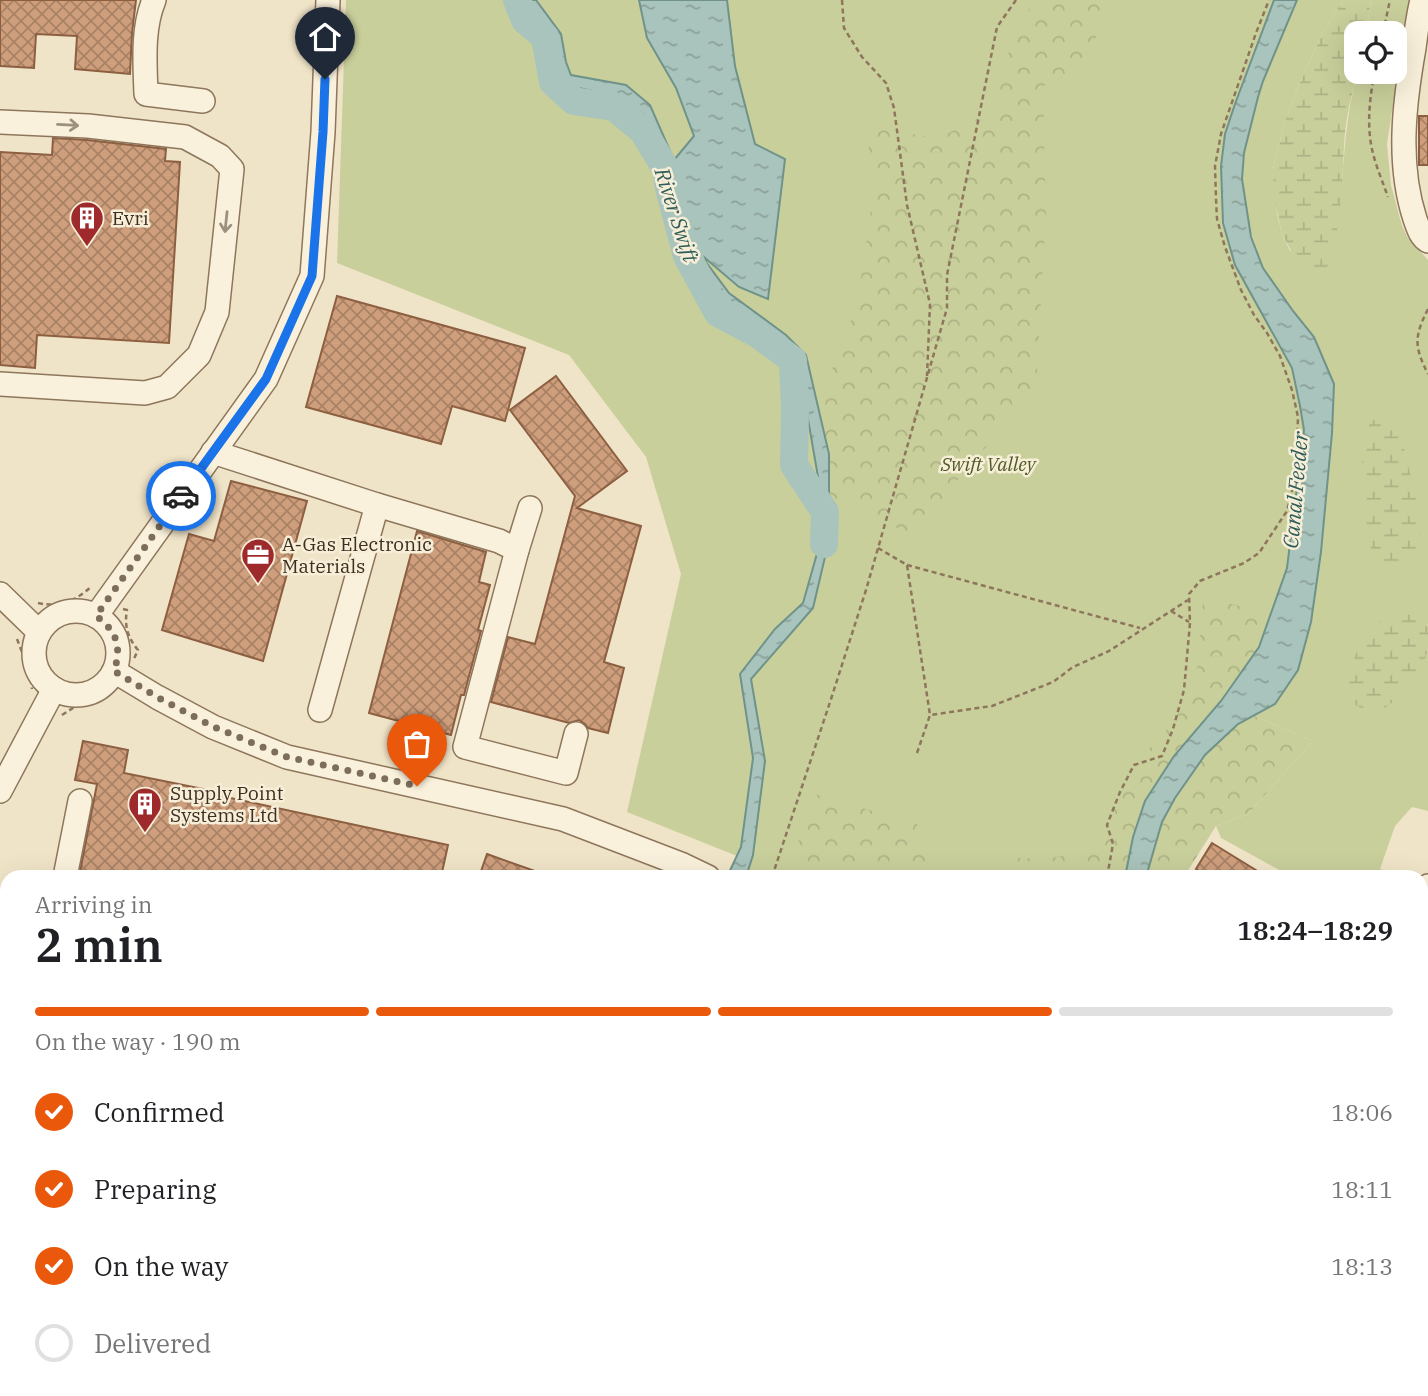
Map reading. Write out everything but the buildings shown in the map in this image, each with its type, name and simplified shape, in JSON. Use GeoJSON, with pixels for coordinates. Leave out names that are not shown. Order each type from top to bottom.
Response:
{"type":"FeatureCollection","features":[{"type":"Feature","properties":{"kind":"street"},"geometry":{"type":"LineString","coordinates":[[154,0],[146,30],[146,94],[203,101]]}},
{"type":"Feature","properties":{"kind":"street"},"geometry":{"type":"LineString","coordinates":[[96,616],[266,379],[312,276],[323,132],[328,0]]}},
{"type":"Feature","properties":{"kind":"street"},"geometry":{"type":"LineString","coordinates":[[1418,212],[1403,136],[1422,0]]}},
{"type":"Feature","properties":{"kind":"street"},"geometry":{"type":"LineString","coordinates":[[0,122],[88,126],[185,137],[220,156],[232,169],[217,312],[199,355],[167,387],[145,393],[0,384]]}},
{"type":"Feature","properties":{"kind":"street"},"geometry":{"type":"LineString","coordinates":[[213,452],[499,541],[517,550]]}},
{"type":"Feature","properties":{"kind":"street"},"geometry":{"type":"LineString","coordinates":[[320,710],[377,505]]}},
{"type":"Feature","properties":{"kind":"street"},"geometry":{"type":"LineString","coordinates":[[530,508],[464,747],[566,773],[576,734]]}},
{"type":"Feature","properties":{"kind":"street"},"geometry":{"type":"LineString","coordinates":[[0,594],[39,632]]}},
{"type":"Feature","properties":{"kind":"street"},"geometry":{"type":"LineString","coordinates":[[0,791],[43,691],[44,681],[37,670],[34,657],[39,632],[47,622],[58,614],[84,611],[107,623],[118,646],[114,682]]}},
{"type":"Feature","properties":{"kind":"street"},"geometry":{"type":"LineString","coordinates":[[43,691],[82,695],[114,682],[157,697],[214,727],[287,757],[563,819],[695,870]]}},
{"type":"Feature","properties":{"kind":"street"},"geometry":{"type":"LineString","coordinates":[[66,870],[80,801]]}},
{"type":"Feature","properties":{"kind":"path"},"geometry":{"type":"LineString","coordinates":[[842,0],[844,28],[862,57],[886,83],[894,108],[907,205],[930,304],[926,381]]}},
{"type":"Feature","properties":{"kind":"path"},"geometry":{"type":"LineString","coordinates":[[774,870],[878,548],[947,308],[947,275],[997,27],[1016,0]]}},
{"type":"Feature","properties":{"kind":"path"},"geometry":{"type":"LineString","coordinates":[[1108,870],[1113,844],[1107,825],[1120,792],[1134,765],[1162,756],[1173,729],[1184,690],[1190,623],[1189,594],[1200,581],[1244,563],[1259,553],[1287,511],[1293,486],[1298,417],[1292,390],[1280,356],[1241,290],[1217,219],[1216,199],[1215,166],[1221,134],[1269,0]]}},
{"type":"Feature","properties":{"kind":"path"},"geometry":{"type":"LineString","coordinates":[[1386,21],[1390,0]]}},
{"type":"Feature","properties":{"kind":"path"},"geometry":{"type":"LineString","coordinates":[[1428,309],[1420,325],[1417,341],[1428,374]]}},
{"type":"Feature","properties":{"kind":"path"},"geometry":{"type":"LineString","coordinates":[[878,548],[907,565],[1142,629]]}},
{"type":"Feature","properties":{"kind":"path"},"geometry":{"type":"LineString","coordinates":[[907,565],[930,715],[917,753]]}},
{"type":"Feature","properties":{"kind":"path"},"geometry":{"type":"LineString","coordinates":[[35,603],[56,606],[67,603],[96,583]]}},
{"type":"Feature","properties":{"kind":"path"},"geometry":{"type":"LineString","coordinates":[[930,715],[992,706],[1054,682],[1073,667],[1109,651],[1188,600]]}},
{"type":"Feature","properties":{"kind":"path"},"geometry":{"type":"LineString","coordinates":[[127,610],[127,630],[138,650]]}},
{"type":"Feature","properties":{"kind":"path"},"geometry":{"type":"LineString","coordinates":[[1171,611],[1190,623]]}},
{"type":"Feature","properties":{"kind":"path"},"geometry":{"type":"LineString","coordinates":[[15,636],[30,673],[43,691]]}},
{"type":"Feature","properties":{"kind":"path"},"geometry":{"type":"LineString","coordinates":[[62,715],[114,682]]}},
{"type":"Feature","properties":{"kind":"green space","name":"Swift Valley"},"geometry":{"type":"Polygon","coordinates":[[[346,0],[1285,0],[1250,95],[1232,201],[1313,384],[1290,620],[1192,757],[1138,870],[750,870],[742,858],[627,812],[681,574],[646,457],[569,355],[337,263],[346,0]]]}},
{"type":"Feature","properties":{"kind":"green space"},"geometry":{"type":"Polygon","coordinates":[[[1034,0],[1103,0],[1091,62],[1043,86],[1046,217],[1036,388],[951,488],[919,537],[829,499],[810,407],[845,346],[860,285],[874,189],[866,127],[939,138],[994,110],[1010,47],[1034,0]]]}},
{"type":"Feature","properties":{"kind":"green space"},"geometry":{"type":"Polygon","coordinates":[[[1297,0],[1343,0],[1321,36],[1285,121],[1273,169],[1277,214],[1282,234],[1290,251],[1332,254],[1348,120],[1355,84],[1396,84],[1387,144],[1391,185],[1402,226],[1408,238],[1428,260],[1428,625],[1412,616],[1425,661],[1428,648],[1428,811],[1412,807],[1395,826],[1380,869],[1382,870],[1279,870],[1221,838],[1216,826],[1248,814],[1313,741],[1252,715],[1275,704],[1298,670],[1311,622],[1321,552],[1332,433],[1334,384],[1314,337],[1263,268],[1251,237],[1242,165],[1258,97],[1297,0]]]}},
{"type":"Feature","properties":{"kind":"green space"},"geometry":{"type":"Polygon","coordinates":[[[1343,0],[1371,0],[1368,21],[1344,21],[1344,84],[1355,84],[1346,128],[1340,213],[1329,263],[1323,275],[1314,277],[1299,266],[1282,234],[1274,198],[1273,169],[1285,121],[1321,36],[1343,0]]]}},
{"type":"Feature","properties":{"kind":"green space"},"geometry":{"type":"Polygon","coordinates":[[[1371,0],[1409,0],[1406,21],[1368,21],[1371,0]]]}},
{"type":"Feature","properties":{"kind":"green space"},"geometry":{"type":"Polygon","coordinates":[[[1385,418],[1397,420],[1420,514],[1419,561],[1386,567],[1367,543],[1362,461],[1370,421],[1385,418]]]}},
{"type":"Feature","properties":{"kind":"green space"},"geometry":{"type":"Polygon","coordinates":[[[1203,597],[1272,614],[1259,647],[1221,701],[1174,756],[1145,801],[1133,837],[1126,870],[1012,870],[1015,858],[1044,859],[1087,852],[1137,761],[1165,733],[1198,665],[1203,597]]]}},
{"type":"Feature","properties":{"kind":"green space"},"geometry":{"type":"Polygon","coordinates":[[[1403,614],[1412,615],[1428,625],[1425,661],[1401,696],[1381,711],[1358,707],[1345,689],[1363,638],[1371,627],[1403,614]]]}},
{"type":"Feature","properties":{"kind":"green space"},"geometry":{"type":"Polygon","coordinates":[[[1252,715],[1313,741],[1248,814],[1216,826],[1188,870],[1148,870],[1162,822],[1175,798],[1205,755],[1238,724],[1252,715]]]}},
{"type":"Feature","properties":{"kind":"green space"},"geometry":{"type":"Polygon","coordinates":[[[815,794],[917,824],[934,870],[788,870],[815,794]]]}},
{"type":"Feature","properties":{"kind":"water"},"geometry":{"type":"Polygon","coordinates":[[[522,0],[536,0],[561,34],[571,75],[626,85],[650,105],[674,160],[694,136],[676,88],[647,38],[639,0],[727,0],[735,66],[755,144],[785,159],[768,299],[739,287],[705,258],[729,293],[786,335],[806,355],[829,454],[829,540],[813,608],[751,679],[765,761],[753,855],[748,870],[730,870],[741,847],[753,758],[740,674],[775,629],[803,603],[818,550],[822,500],[799,367],[787,352],[720,302],[694,261],[675,188],[669,188],[666,169],[670,164],[645,116],[621,97],[574,87],[562,80],[550,39],[531,20],[522,0]]]}},
{"type":"Feature","properties":{"kind":"water"},"geometry":{"type":"Polygon","coordinates":[[[1274,0],[1297,0],[1258,97],[1244,153],[1242,179],[1251,237],[1263,268],[1314,337],[1334,384],[1321,552],[1311,622],[1298,670],[1275,704],[1238,724],[1205,755],[1162,822],[1148,870],[1126,870],[1133,837],[1145,801],[1174,756],[1221,701],[1259,647],[1287,568],[1304,430],[1292,368],[1235,265],[1223,223],[1221,166],[1225,134],[1274,0]]]}},
{"type":"Feature","properties":{"kind":"waterway","name":"River Swift"},"geometry":{"type":"LineString","coordinates":[[517,0],[525,20],[545,37],[553,82],[574,101],[614,107],[643,131],[666,169],[687,256],[718,313],[756,333],[793,360],[794,465],[825,512],[824,544]]}},
{"type":"Feature","properties":{"kind":"way so far"},"geometry":{"type":"LineString","coordinates":[[181,496],[96,616],[107,623],[118,646],[114,671],[214,727],[287,757],[417,786]]}},
{"type":"Feature","properties":{"kind":"place","name":"Evri"},"geometry":{"type":"Point","coordinates":[87,248]}},
{"type":"Feature","properties":{"kind":"place","name":"A-Gas Electronic Materials"},"geometry":{"type":"Point","coordinates":[258,585]}},
{"type":"Feature","properties":{"kind":"place","name":"Supply Point Systems Ltd"},"geometry":{"type":"Point","coordinates":[145,834]}},
{"type":"Feature","properties":{"kind":"route"},"geometry":{"type":"LineString","coordinates":[[181,496],[266,379],[312,276],[325,79]]}},
{"type":"Feature","properties":{"kind":"water label","name":"Canal Feeder"},"geometry":{"type":"Point","coordinates":[1295,490]}}]}
